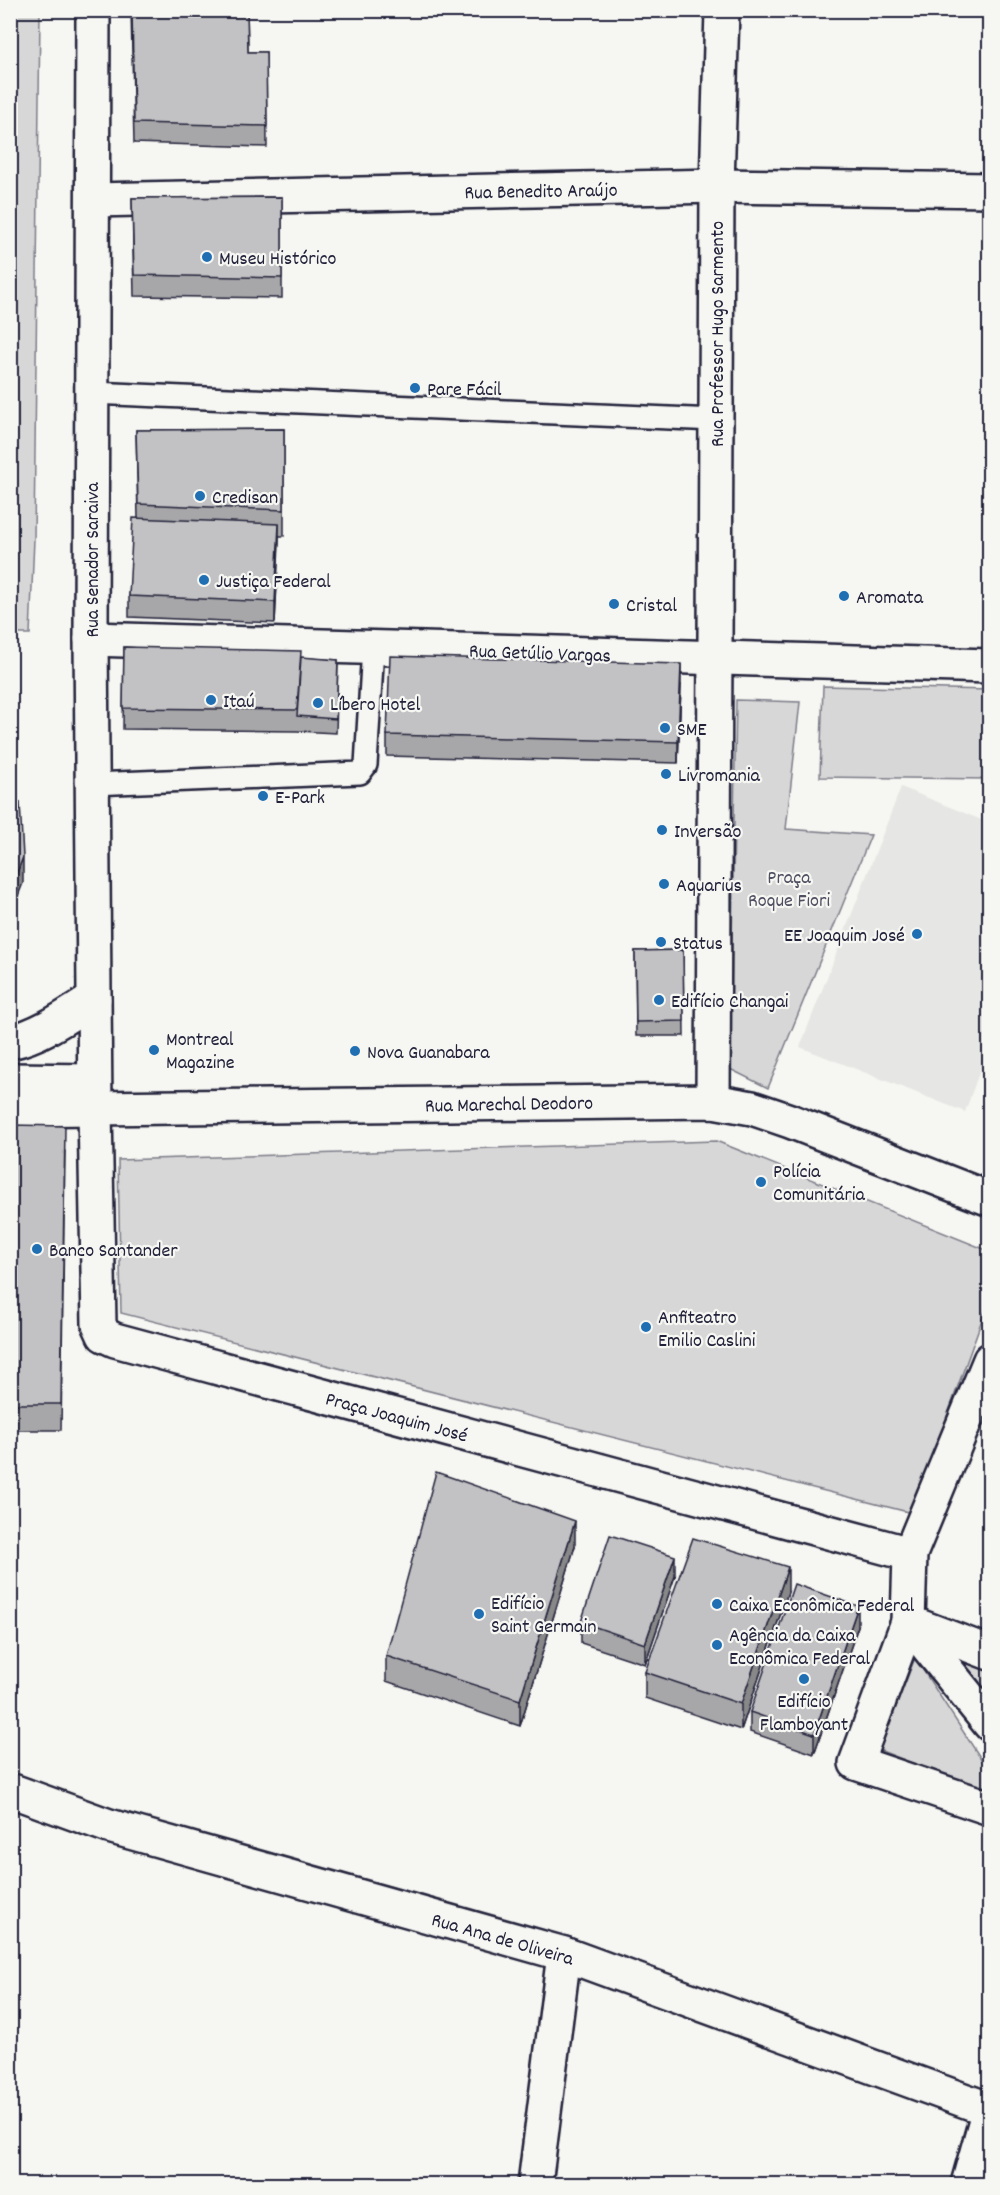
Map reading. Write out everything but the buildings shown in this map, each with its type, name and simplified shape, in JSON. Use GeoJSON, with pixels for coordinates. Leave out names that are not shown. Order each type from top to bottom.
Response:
{"type":"FeatureCollection","features":[{"type":"Feature","properties":{"kind":"street","name":"Rua Senador Saraiva"},"geometry":{"type":"LineString","coordinates":[[93,10],[91,639],[95,1095]]}},
{"type":"Feature","properties":{"kind":"street","name":"Rua Professor Hugo Sarmento"},"geometry":{"type":"LineString","coordinates":[[715,657],[717,186],[722,10]]}},
{"type":"Feature","properties":{"kind":"street","name":"Rua Benedito Araújo"},"geometry":{"type":"LineString","coordinates":[[93,200],[717,186],[990,190]]}},
{"type":"Feature","properties":{"kind":"street","name":"Rua Getúlio Vargas"},"geometry":{"type":"LineString","coordinates":[[91,639],[990,666]]}},
{"type":"Feature","properties":{"kind":"street"},"geometry":{"type":"LineString","coordinates":[[713,1101],[715,657]]}},
{"type":"Feature","properties":{"kind":"street"},"geometry":{"type":"LineString","coordinates":[[10,1042],[24,1039],[53,1025],[94,999]]}},
{"type":"Feature","properties":{"kind":"street","name":"Rua Marechal Deodoro"},"geometry":{"type":"LineString","coordinates":[[10,1080],[95,1095],[713,1101],[752,1108],[781,1118],[990,1199]]}},
{"type":"Feature","properties":{"kind":"street","name":"Rua Marechal Deodoro"},"geometry":{"type":"LineString","coordinates":[[10,1109],[95,1095]]}},
{"type":"Feature","properties":{"kind":"street","name":"Praça Joaquim José"},"geometry":{"type":"LineString","coordinates":[[95,1095],[99,1324],[104,1335],[126,1343],[910,1554]]}},
{"type":"Feature","properties":{"kind":"street"},"geometry":{"type":"LineString","coordinates":[[990,1360],[910,1554],[908,1622],[856,1763],[990,1808]]}},
{"type":"Feature","properties":{"kind":"street"},"geometry":{"type":"LineString","coordinates":[[908,1622],[990,1653]]}},
{"type":"Feature","properties":{"kind":"street"},"geometry":{"type":"LineString","coordinates":[[908,1622],[990,1724]]}},
{"type":"Feature","properties":{"kind":"street","name":"Rua Ana de Oliveira"},"geometry":{"type":"LineString","coordinates":[[10,1790],[109,1826],[564,1954],[989,2108]]}},
{"type":"Feature","properties":{"kind":"street"},"geometry":{"type":"LineString","coordinates":[[535,2184],[564,1954]]}},
{"type":"Feature","properties":{"kind":"street"},"geometry":{"type":"LineString","coordinates":[[968,2184],[989,2108]]}},
{"type":"Feature","properties":{"kind":"lane"},"geometry":{"type":"LineString","coordinates":[[92,393],[716,420]]}},
{"type":"Feature","properties":{"kind":"lane"},"geometry":{"type":"LineString","coordinates":[[92,784],[360,773],[366,765],[373,647]]}},
{"type":"Feature","properties":{"kind":"shaded area","name":"EE Joaquim José"},"geometry":{"type":"Polygon","coordinates":[[[901,787],[989,823],[989,1045],[965,1112],[800,1047],[901,787]]]}},
{"type":"Feature","properties":{"kind":"green space"},"geometry":{"type":"Polygon","coordinates":[[[10,11],[40,11],[34,539],[30,634],[11,634],[10,11]]]}},
{"type":"Feature","properties":{"kind":"green space"},"geometry":{"type":"Polygon","coordinates":[[[823,686],[989,690],[989,779],[820,777],[823,686]]]}},
{"type":"Feature","properties":{"kind":"green space","name":"Praça Roque Fiori"},"geometry":{"type":"Polygon","coordinates":[[[736,700],[800,702],[786,829],[871,835],[768,1088],[730,1069],[736,700]]]}},
{"type":"Feature","properties":{"kind":"green space"},"geometry":{"type":"Polygon","coordinates":[[[716,1141],[989,1251],[989,1300],[912,1513],[121,1313],[118,1160],[716,1141]]]}},
{"type":"Feature","properties":{"kind":"green space"},"geometry":{"type":"Polygon","coordinates":[[[954,1653],[989,1667],[989,1698],[954,1653]]]}},
{"type":"Feature","properties":{"kind":"green space"},"geometry":{"type":"Polygon","coordinates":[[[915,1658],[989,1771],[989,1793],[879,1750],[915,1658]]]}},
{"type":"Feature","properties":{"kind":"place","name":"Museu Histórico"},"geometry":{"type":"Point","coordinates":[207,257]}},
{"type":"Feature","properties":{"kind":"place","name":"Pare Fácil"},"geometry":{"type":"Point","coordinates":[415,388]}},
{"type":"Feature","properties":{"kind":"place","name":"Credisan"},"geometry":{"type":"Point","coordinates":[200,496]}},
{"type":"Feature","properties":{"kind":"place","name":"Justiça Federal"},"geometry":{"type":"Point","coordinates":[204,580]}},
{"type":"Feature","properties":{"kind":"place","name":"Aromata"},"geometry":{"type":"Point","coordinates":[844,596]}},
{"type":"Feature","properties":{"kind":"place","name":"Cristal"},"geometry":{"type":"Point","coordinates":[614,604]}},
{"type":"Feature","properties":{"kind":"place","name":"Itaú"},"geometry":{"type":"Point","coordinates":[211,700]}},
{"type":"Feature","properties":{"kind":"place","name":"Líbero Hotel"},"geometry":{"type":"Point","coordinates":[318,703]}},
{"type":"Feature","properties":{"kind":"place","name":"SME"},"geometry":{"type":"Point","coordinates":[665,728]}},
{"type":"Feature","properties":{"kind":"place","name":"Livromania"},"geometry":{"type":"Point","coordinates":[666,774]}},
{"type":"Feature","properties":{"kind":"place","name":"E-Park"},"geometry":{"type":"Point","coordinates":[263,796]}},
{"type":"Feature","properties":{"kind":"place","name":"Inversão"},"geometry":{"type":"Point","coordinates":[662,830]}},
{"type":"Feature","properties":{"kind":"place","name":"Aquarius"},"geometry":{"type":"Point","coordinates":[664,884]}},
{"type":"Feature","properties":{"kind":"place","name":"EE Joaquim José"},"geometry":{"type":"Point","coordinates":[917,934]}},
{"type":"Feature","properties":{"kind":"place","name":"Status"},"geometry":{"type":"Point","coordinates":[661,942]}},
{"type":"Feature","properties":{"kind":"place","name":"Edifício Changai"},"geometry":{"type":"Point","coordinates":[659,1000]}},
{"type":"Feature","properties":{"kind":"place","name":"Montreal Magazine"},"geometry":{"type":"Point","coordinates":[154,1050]}},
{"type":"Feature","properties":{"kind":"place","name":"Nova Guanabara"},"geometry":{"type":"Point","coordinates":[355,1051]}},
{"type":"Feature","properties":{"kind":"place","name":"Polícia Comunitária"},"geometry":{"type":"Point","coordinates":[761,1182]}},
{"type":"Feature","properties":{"kind":"place","name":"Banco Santander"},"geometry":{"type":"Point","coordinates":[37,1249]}},
{"type":"Feature","properties":{"kind":"place","name":"Anfiteatro Emilio Caslini"},"geometry":{"type":"Point","coordinates":[646,1327]}},
{"type":"Feature","properties":{"kind":"place","name":"Caixa Econômica Federal"},"geometry":{"type":"Point","coordinates":[717,1604]}},
{"type":"Feature","properties":{"kind":"place","name":"Edifício Saint Germain"},"geometry":{"type":"Point","coordinates":[479,1614]}},
{"type":"Feature","properties":{"kind":"place","name":"Agência da Caixa Econômica Federal"},"geometry":{"type":"Point","coordinates":[717,1645]}},
{"type":"Feature","properties":{"kind":"place","name":"Edifício Flamboyant"},"geometry":{"type":"Point","coordinates":[804,1679]}}]}
